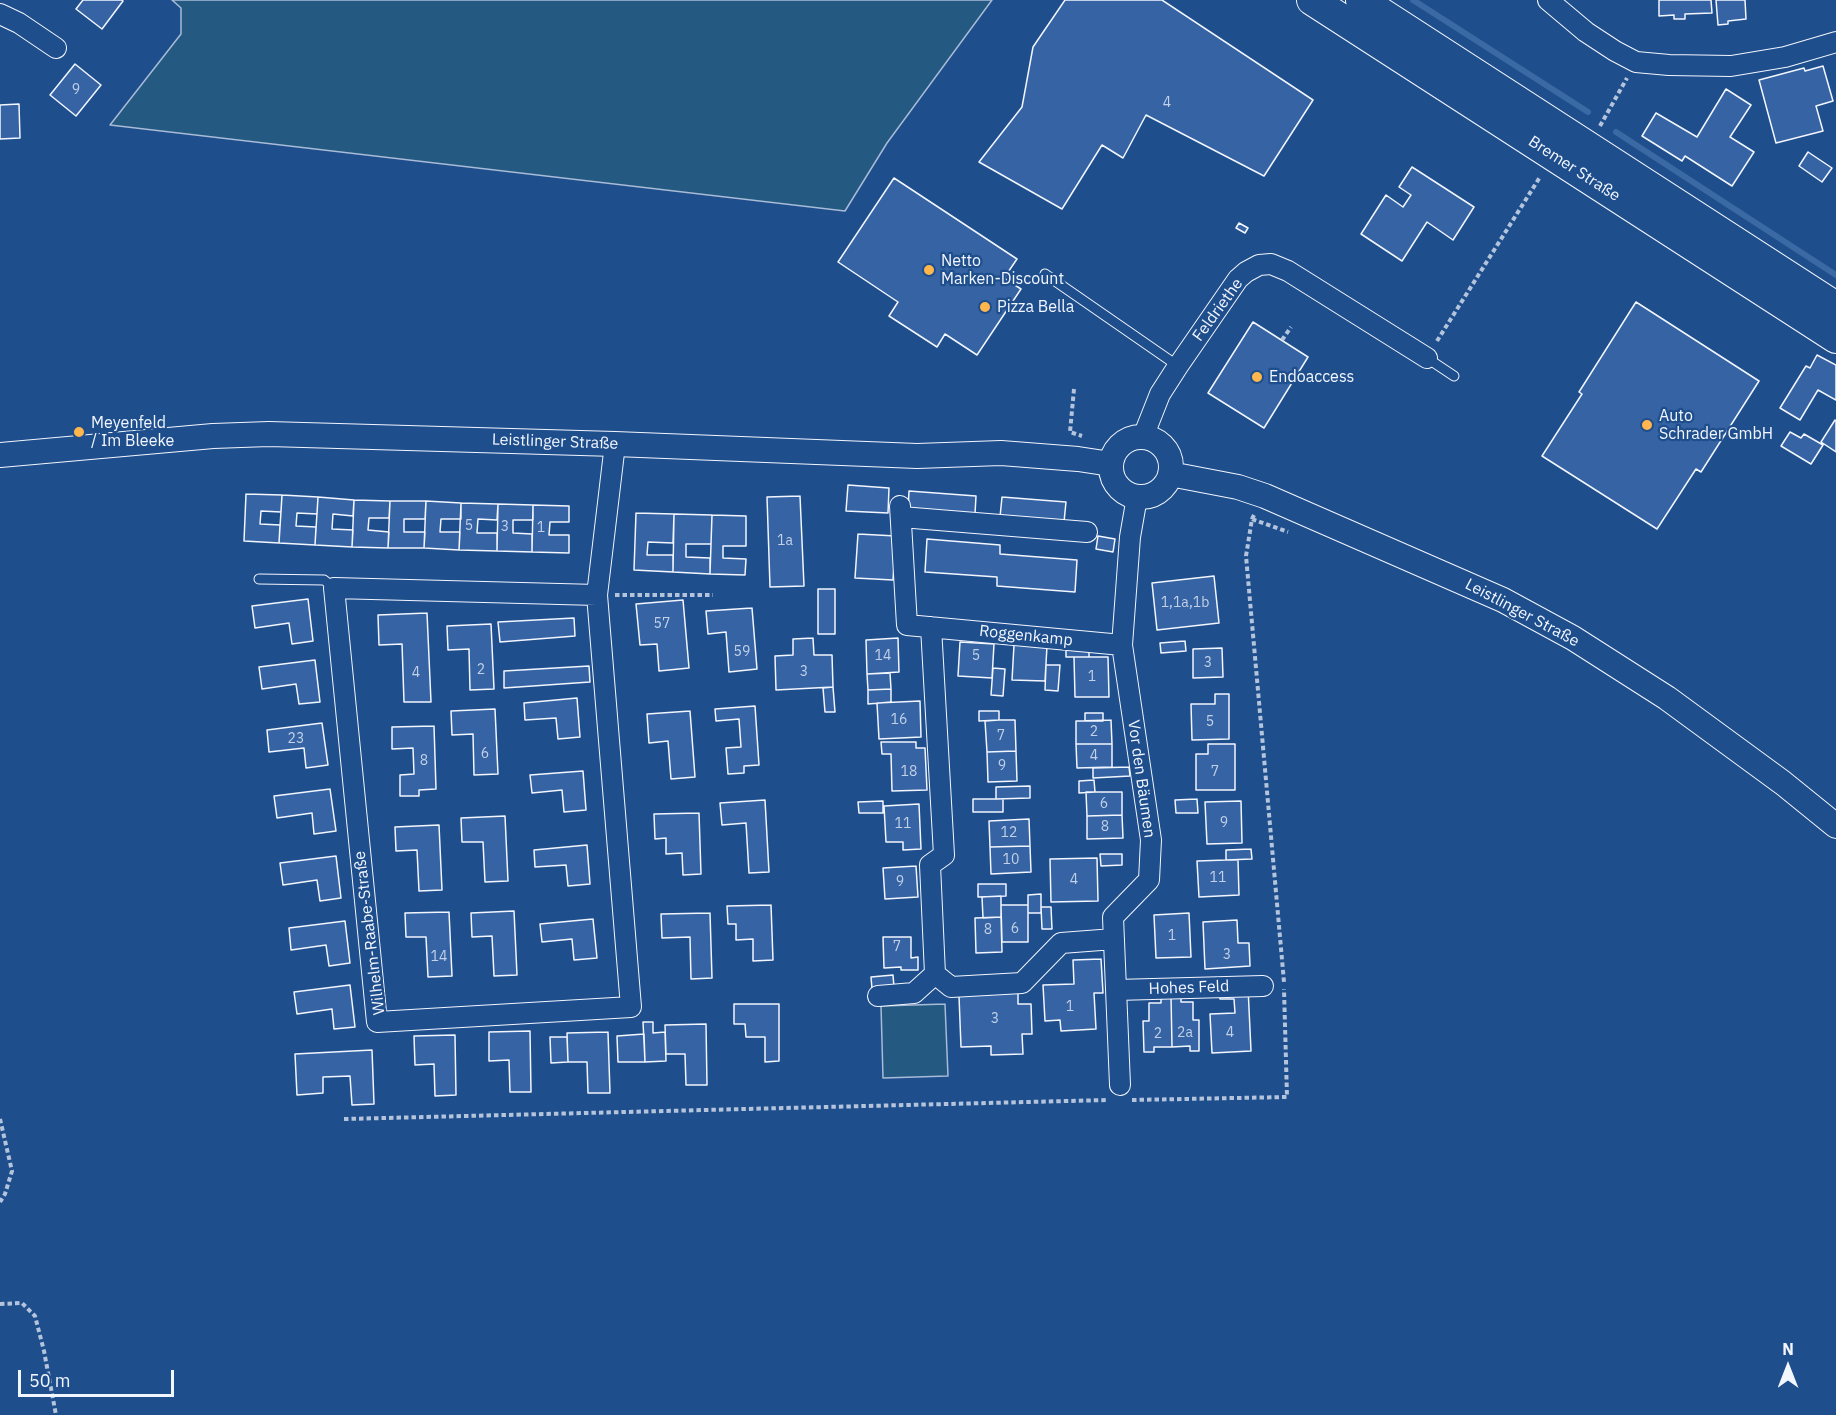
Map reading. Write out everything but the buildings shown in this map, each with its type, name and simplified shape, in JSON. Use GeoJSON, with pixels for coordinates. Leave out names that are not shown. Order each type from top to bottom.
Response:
{"type":"FeatureCollection","features":[{"type":"Feature","properties":{"kind":"main road","name":"Bremer Straße"},"geometry":{"type":"LineString","coordinates":[[1312,0],[1836,338]]}},
{"type":"Feature","properties":{"kind":"main road","name":"Bremer Straße"},"geometry":{"type":"LineString","coordinates":[[1361,0],[1836,307]]}},
{"type":"Feature","properties":{"kind":"street"},"geometry":{"type":"LineString","coordinates":[[1548,0],[1586,32],[1636,62],[1731,66],[1785,57],[1836,42]]}},
{"type":"Feature","properties":{"kind":"street"},"geometry":{"type":"LineString","coordinates":[[0,14],[19,23],[57,48]]}},
{"type":"Feature","properties":{"kind":"street","name":"Feldriethe"},"geometry":{"type":"LineString","coordinates":[[1143,437],[1160,394],[1178,366],[1238,279],[1259,265],[1271,264],[1288,271],[1427,358]]}},
{"type":"Feature","properties":{"kind":"street","name":"Leistlinger Straße"},"geometry":{"type":"LineString","coordinates":[[0,455],[213,436],[269,434],[917,456],[1001,453],[1111,464]]}},
{"type":"Feature","properties":{"kind":"street"},"geometry":{"type":"LineString","coordinates":[[1143,437],[1153,439],[1168,453],[1171,462],[1170,474],[1158,492],[1137,497],[1128,494],[1115,482],[1111,464],[1113,456],[1125,441],[1143,437]]}},
{"type":"Feature","properties":{"kind":"street","name":"Wilhelm-Raabe-Straße"},"geometry":{"type":"LineString","coordinates":[[334,588],[377,1022],[631,1007],[597,595],[615,444]]}},
{"type":"Feature","properties":{"kind":"street","name":"Leistlinger Straße"},"geometry":{"type":"LineString","coordinates":[[1170,474],[1238,487],[1265,496],[1503,600],[1573,639],[1667,698],[1783,783],[1836,826]]}},
{"type":"Feature","properties":{"kind":"street","name":"Vor den Bäumen"},"geometry":{"type":"LineString","coordinates":[[1120,1085],[1113,917],[1149,880],[1151,840],[1122,645],[1130,537],[1137,497]]}},
{"type":"Feature","properties":{"kind":"street","name":"Roggenkamp"},"geometry":{"type":"LineString","coordinates":[[1088,532],[900,512],[907,625],[1122,645]]}},
{"type":"Feature","properties":{"kind":"street"},"geometry":{"type":"LineString","coordinates":[[334,588],[597,595]]}},
{"type":"Feature","properties":{"kind":"street"},"geometry":{"type":"LineString","coordinates":[[931,627],[944,855],[930,865],[935,974],[951,987],[1022,983],[1062,943],[1114,939]]}},
{"type":"Feature","properties":{"kind":"street"},"geometry":{"type":"LineString","coordinates":[[878,996],[914,993],[935,974]]}},
{"type":"Feature","properties":{"kind":"street","name":"Hohes Feld"},"geometry":{"type":"LineString","coordinates":[[1116,990],[1263,986]]}},
{"type":"Feature","properties":{"kind":"lane"},"geometry":{"type":"LineString","coordinates":[[1045,274],[1178,366]]}},
{"type":"Feature","properties":{"kind":"lane"},"geometry":{"type":"LineString","coordinates":[[1427,358],[1454,376]]}},
{"type":"Feature","properties":{"kind":"lane"},"geometry":{"type":"LineString","coordinates":[[258,579],[324,580],[334,588]]}},
{"type":"Feature","properties":{"kind":"path"},"geometry":{"type":"LineString","coordinates":[[1595,135],[1636,62]]}},
{"type":"Feature","properties":{"kind":"path"},"geometry":{"type":"LineString","coordinates":[[1427,358],[1541,177]]}},
{"type":"Feature","properties":{"kind":"path"},"geometry":{"type":"LineString","coordinates":[[1282,340],[1291,327]]}},
{"type":"Feature","properties":{"kind":"path"},"geometry":{"type":"LineString","coordinates":[[1252,519],[1289,533]]}},
{"type":"Feature","properties":{"kind":"path"},"geometry":{"type":"LineString","coordinates":[[597,595],[713,595]]}},
{"type":"Feature","properties":{"kind":"path"},"geometry":{"type":"LineString","coordinates":[[0,1119],[12,1172],[0,1202]]}},
{"type":"Feature","properties":{"kind":"path"},"geometry":{"type":"LineString","coordinates":[[0,1304],[22,1304],[35,1316],[56,1415]]}},
{"type":"Feature","properties":{"kind":"shaded area"},"geometry":{"type":"Polygon","coordinates":[[[172,0],[992,0],[887,143],[845,211],[110,125],[181,34],[181,8],[172,0]]]}},
{"type":"Feature","properties":{"kind":"shaded area"},"geometry":{"type":"Polygon","coordinates":[[[945,1004],[948,1076],[883,1078],[881,1006],[945,1004]]]}},
{"type":"Feature","properties":{"kind":"waterway"},"geometry":{"type":"LineString","coordinates":[[1413,0],[1588,112]]}},
{"type":"Feature","properties":{"kind":"waterway"},"geometry":{"type":"LineString","coordinates":[[1616,132],[1836,275]]}},
{"type":"Feature","properties":{"kind":"place","name":"Netto Marken-Discount"},"geometry":{"type":"Point","coordinates":[929,270]}},
{"type":"Feature","properties":{"kind":"place","name":"Pizza Bella"},"geometry":{"type":"Point","coordinates":[985,307]}},
{"type":"Feature","properties":{"kind":"place","name":"Endoaccess"},"geometry":{"type":"Point","coordinates":[1257,377]}},
{"type":"Feature","properties":{"kind":"place","name":"Auto Schrader GmbH"},"geometry":{"type":"Point","coordinates":[1647,425]}},
{"type":"Feature","properties":{"kind":"place","name":"Meyenfeld / Im Bleeke"},"geometry":{"type":"Point","coordinates":[79,432]}}]}
